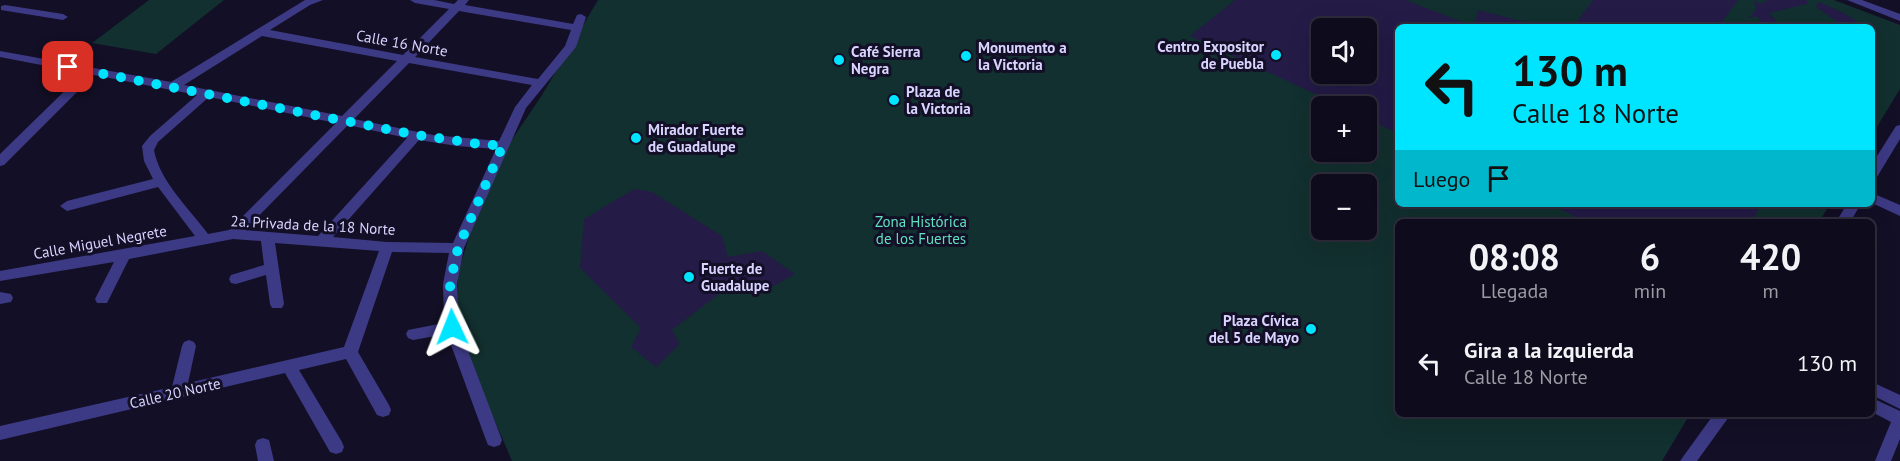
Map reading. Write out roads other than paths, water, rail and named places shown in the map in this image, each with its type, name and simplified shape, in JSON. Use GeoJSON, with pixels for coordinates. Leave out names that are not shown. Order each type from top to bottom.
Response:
{"type":"FeatureCollection","features":[{"type":"Feature","properties":{"kind":"street"},"geometry":{"type":"LineString","coordinates":[[2,10],[16,0]]}},
{"type":"Feature","properties":{"kind":"street"},"geometry":{"type":"LineString","coordinates":[[415,0],[460,4],[578,22],[570,47],[521,107],[458,248],[450,284],[452,327],[494,440]]}},
{"type":"Feature","properties":{"kind":"street"},"geometry":{"type":"LineString","coordinates":[[1852,0],[1900,18]]}},
{"type":"Feature","properties":{"kind":"street"},"geometry":{"type":"LineString","coordinates":[[1878,0],[1900,8]]}},
{"type":"Feature","properties":{"kind":"street"},"geometry":{"type":"LineString","coordinates":[[173,86],[311,1]]}},
{"type":"Feature","properties":{"kind":"street"},"geometry":{"type":"LineString","coordinates":[[233,234],[460,4]]}},
{"type":"Feature","properties":{"kind":"street"},"geometry":{"type":"LineString","coordinates":[[2,10],[63,16]]}},
{"type":"Feature","properties":{"kind":"street","name":"Calle 16 Norte"},"geometry":{"type":"LineString","coordinates":[[260,33],[540,83]]}},
{"type":"Feature","properties":{"kind":"street"},"geometry":{"type":"LineString","coordinates":[[0,54],[417,135],[486,145],[503,145]]}},
{"type":"Feature","properties":{"kind":"street"},"geometry":{"type":"LineString","coordinates":[[0,162],[91,71]]}},
{"type":"Feature","properties":{"kind":"street"},"geometry":{"type":"LineString","coordinates":[[206,93],[148,147],[148,153],[162,182],[206,239]]}},
{"type":"Feature","properties":{"kind":"street"},"geometry":{"type":"LineString","coordinates":[[1875,169],[1900,129]]}},
{"type":"Feature","properties":{"kind":"street"},"geometry":{"type":"LineString","coordinates":[[323,240],[417,135]]}},
{"type":"Feature","properties":{"kind":"street"},"geometry":{"type":"LineString","coordinates":[[67,206],[162,182]]}},
{"type":"Feature","properties":{"kind":"street"},"geometry":{"type":"LineString","coordinates":[[1875,199],[1900,211]]}},
{"type":"Feature","properties":{"kind":"street","name":"2a. Privada de la 18 Norte"},"geometry":{"type":"LineString","coordinates":[[206,239],[233,234],[387,247],[458,248]]}},
{"type":"Feature","properties":{"kind":"street"},"geometry":{"type":"LineString","coordinates":[[267,238],[277,304]]}},
{"type":"Feature","properties":{"kind":"street","name":"Calle Miguel Negrete"},"geometry":{"type":"LineString","coordinates":[[0,276],[206,239]]}},
{"type":"Feature","properties":{"kind":"street"},"geometry":{"type":"LineString","coordinates":[[382,410],[350,352],[387,247]]}},
{"type":"Feature","properties":{"kind":"street"},"geometry":{"type":"LineString","coordinates":[[102,299],[124,255]]}},
{"type":"Feature","properties":{"kind":"street"},"geometry":{"type":"LineString","coordinates":[[236,279],[272,268]]}},
{"type":"Feature","properties":{"kind":"street"},"geometry":{"type":"LineString","coordinates":[[413,334],[452,327]]}},
{"type":"Feature","properties":{"kind":"street"},"geometry":{"type":"LineString","coordinates":[[179,392],[189,346]]}},
{"type":"Feature","properties":{"kind":"street","name":"Calle 20 Norte"},"geometry":{"type":"LineString","coordinates":[[3,436],[350,352]]}},
{"type":"Feature","properties":{"kind":"street"},"geometry":{"type":"LineString","coordinates":[[288,367],[336,447]]}},
{"type":"Feature","properties":{"kind":"street"},"geometry":{"type":"LineString","coordinates":[[1875,390],[1900,402]]}},
{"type":"Feature","properties":{"kind":"street"},"geometry":{"type":"LineString","coordinates":[[1875,406],[1900,419],[1883,461]]}},
{"type":"Feature","properties":{"kind":"street"},"geometry":{"type":"LineString","coordinates":[[1688,461],[1721,417]]}},
{"type":"Feature","properties":{"kind":"place","name":"Centro Expositor de Puebla"},"geometry":{"type":"Point","coordinates":[1276,55]}},
{"type":"Feature","properties":{"kind":"place","name":"Monumento a la Victoria"},"geometry":{"type":"Point","coordinates":[966,56]}},
{"type":"Feature","properties":{"kind":"place","name":"Café Sierra Negra"},"geometry":{"type":"Point","coordinates":[839,60]}},
{"type":"Feature","properties":{"kind":"place","name":"Plaza de la Victoria"},"geometry":{"type":"Point","coordinates":[894,100]}},
{"type":"Feature","properties":{"kind":"place","name":"Mirador Fuerte de Guadalupe"},"geometry":{"type":"Point","coordinates":[636,138]}},
{"type":"Feature","properties":{"kind":"place","name":"Fuerte de Guadalupe"},"geometry":{"type":"Point","coordinates":[689,277]}},
{"type":"Feature","properties":{"kind":"place","name":"Plaza Cívica del 5 de Mayo"},"geometry":{"type":"Point","coordinates":[1311,329]}},
{"type":"Feature","properties":{"kind":"park label","name":"Zona Histórica de los Fuertes"},"geometry":{"type":"Point","coordinates":[921,230]}}]}
